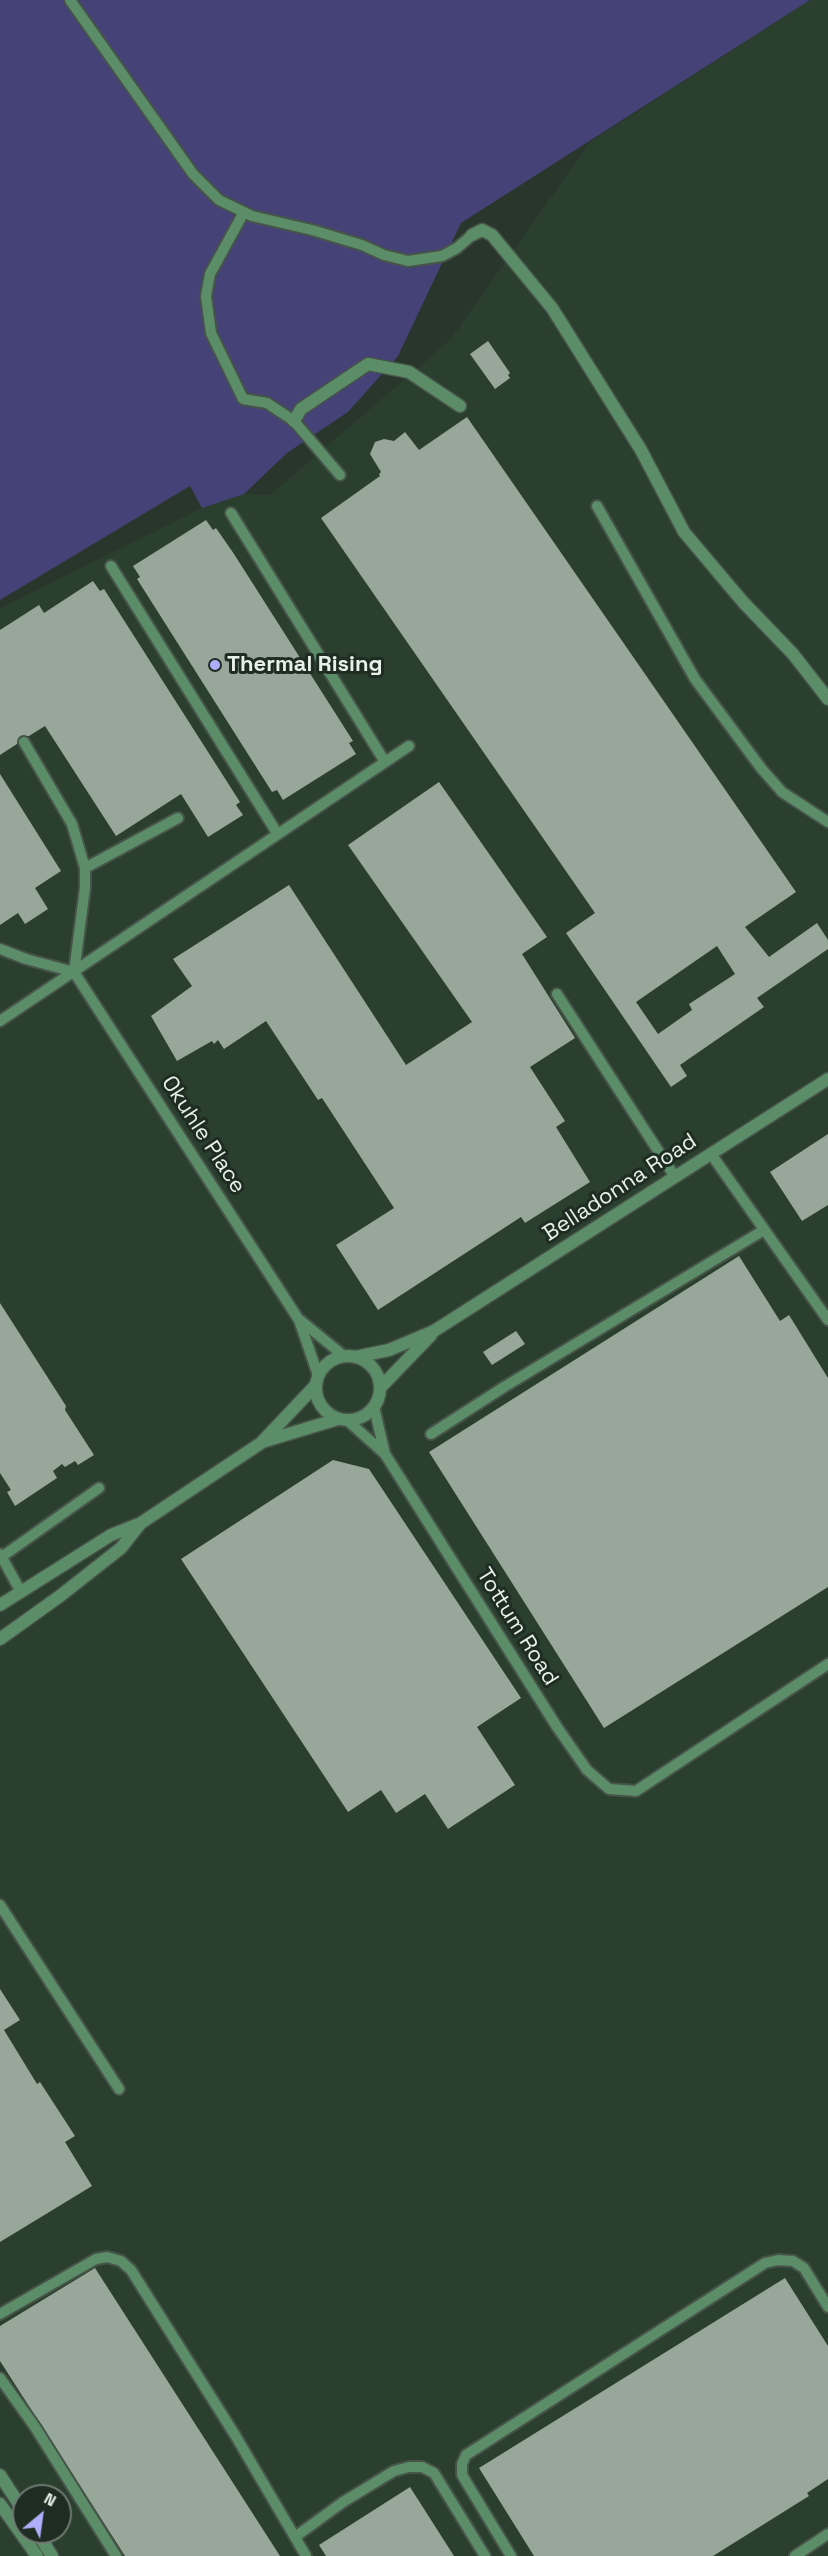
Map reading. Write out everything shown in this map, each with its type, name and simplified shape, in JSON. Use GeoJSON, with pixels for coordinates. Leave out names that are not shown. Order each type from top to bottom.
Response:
{"type":"FeatureCollection","features":[{"type":"Feature","properties":{"kind":"street"},"geometry":{"type":"LineString","coordinates":[[472,235],[482,230],[492,235],[552,308],[641,450],[684,532],[743,602],[793,654],[828,699]]}},
{"type":"Feature","properties":{"kind":"street"},"geometry":{"type":"LineString","coordinates":[[294,422],[301,409],[368,364],[409,372],[460,406]]}},
{"type":"Feature","properties":{"kind":"street","name":"Belladonna Road"},"geometry":{"type":"LineString","coordinates":[[0,1605],[111,1535],[141,1523],[261,1443],[316,1381],[324,1366],[333,1359],[389,1350],[434,1331],[828,1079]]}},
{"type":"Feature","properties":{"kind":"street","name":"Belladonna Road"},"geometry":{"type":"LineString","coordinates":[[261,1443],[367,1414],[374,1407],[380,1388],[434,1331]]}},
{"type":"Feature","properties":{"kind":"street"},"geometry":{"type":"LineString","coordinates":[[349,1356],[365,1361],[373,1368],[380,1388]]}},
{"type":"Feature","properties":{"kind":"street"},"geometry":{"type":"LineString","coordinates":[[316,1381],[321,1407],[343,1420]]}},
{"type":"Feature","properties":{"kind":"street","name":"Belladonna Road"},"geometry":{"type":"LineString","coordinates":[[0,1639],[121,1548],[141,1523]]}},
{"type":"Feature","properties":{"kind":"street"},"geometry":{"type":"LineString","coordinates":[[0,2475],[12,2494]]}},
{"type":"Feature","properties":{"kind":"street"},"geometry":{"type":"LineString","coordinates":[[2,2513],[37,2556]]}},
{"type":"Feature","properties":{"kind":"lane"},"geometry":{"type":"LineString","coordinates":[[70,0],[193,174],[219,200],[252,216],[362,245],[384,255],[408,261],[442,256],[457,248],[472,235]]}},
{"type":"Feature","properties":{"kind":"lane"},"geometry":{"type":"LineString","coordinates":[[244,212],[210,274],[206,296],[211,333],[243,399],[267,404],[294,422],[340,475]]}},
{"type":"Feature","properties":{"kind":"lane"},"geometry":{"type":"LineString","coordinates":[[597,506],[701,688],[761,768],[782,792],[828,822]]}},
{"type":"Feature","properties":{"kind":"lane"},"geometry":{"type":"LineString","coordinates":[[231,513],[385,762]]}},
{"type":"Feature","properties":{"kind":"lane"},"geometry":{"type":"LineString","coordinates":[[111,566],[277,833]]}},
{"type":"Feature","properties":{"kind":"lane"},"geometry":{"type":"LineString","coordinates":[[24,742],[72,824],[85,868],[85,888],[74,972]]}},
{"type":"Feature","properties":{"kind":"lane"},"geometry":{"type":"LineString","coordinates":[[0,1021],[409,746]]}},
{"type":"Feature","properties":{"kind":"lane"},"geometry":{"type":"LineString","coordinates":[[85,868],[178,818]]}},
{"type":"Feature","properties":{"kind":"lane"},"geometry":{"type":"LineString","coordinates":[[0,949],[26,959],[74,972]]}},
{"type":"Feature","properties":{"kind":"lane","name":"Okuhle Place"},"geometry":{"type":"LineString","coordinates":[[74,972],[300,1320],[316,1381]]}},
{"type":"Feature","properties":{"kind":"lane"},"geometry":{"type":"LineString","coordinates":[[557,994],[675,1177]]}},
{"type":"Feature","properties":{"kind":"lane"},"geometry":{"type":"LineString","coordinates":[[711,1154],[828,1320]]}},
{"type":"Feature","properties":{"kind":"lane"},"geometry":{"type":"LineString","coordinates":[[431,1434],[504,1387],[764,1230]]}},
{"type":"Feature","properties":{"kind":"lane","name":"Okuhle Place"},"geometry":{"type":"LineString","coordinates":[[300,1320],[349,1356]]}},
{"type":"Feature","properties":{"kind":"lane","name":"Tottum Road"},"geometry":{"type":"LineString","coordinates":[[374,1407],[385,1454]]}},
{"type":"Feature","properties":{"kind":"lane","name":"Tottum Road"},"geometry":{"type":"LineString","coordinates":[[343,1420],[385,1454],[557,1727],[587,1770],[609,1790],[636,1791],[828,1664]]}},
{"type":"Feature","properties":{"kind":"lane"},"geometry":{"type":"LineString","coordinates":[[21,1592],[1,1557],[99,1488]]}},
{"type":"Feature","properties":{"kind":"lane"},"geometry":{"type":"LineString","coordinates":[[0,1905],[119,2089]]}},
{"type":"Feature","properties":{"kind":"lane"},"geometry":{"type":"LineString","coordinates":[[0,2313],[96,2259],[121,2260],[131,2270],[235,2435],[306,2556]]}},
{"type":"Feature","properties":{"kind":"lane"},"geometry":{"type":"LineString","coordinates":[[511,2556],[462,2475],[462,2464],[466,2455],[765,2263],[777,2260],[793,2261],[804,2268],[828,2307]]}},
{"type":"Feature","properties":{"kind":"lane"},"geometry":{"type":"LineString","coordinates":[[0,2379],[35,2427],[116,2556]]}},
{"type":"Feature","properties":{"kind":"lane"},"geometry":{"type":"LineString","coordinates":[[295,2537],[343,2502],[394,2471],[409,2467],[422,2467],[434,2473],[485,2556]]}},
{"type":"Feature","properties":{"kind":"lane"},"geometry":{"type":"LineString","coordinates":[[795,2556],[828,2534]]}},
{"type":"Feature","properties":{"kind":"shaded area"},"geometry":{"type":"Polygon","coordinates":[[[0,0],[810,0],[461,223],[398,356],[348,412],[287,453],[244,494],[202,508],[190,486],[0,600],[0,0]]]}},
{"type":"Feature","properties":{"kind":"shaded area"},"geometry":{"type":"Polygon","coordinates":[[[810,0],[828,0],[828,2556],[0,2556],[0,608],[202,508],[244,494],[270,495],[450,340],[590,142],[810,0]]]}},
{"type":"Feature","properties":{"kind":"building"},"geometry":{"type":"Polygon","coordinates":[[[488,341],[510,373],[508,375],[510,378],[495,389],[470,354],[488,341]]]}},
{"type":"Feature","properties":{"kind":"building"},"geometry":{"type":"Polygon","coordinates":[[[467,417],[796,892],[745,927],[769,957],[817,923],[828,940],[828,949],[757,998],[764,1007],[680,1065],[687,1076],[671,1087],[566,933],[595,913],[321,518],[380,476],[381,472],[370,454],[375,442],[384,439],[394,441],[405,432],[419,450],[467,417]],[[717,946],[636,1002],[658,1034],[692,1010],[689,1004],[735,974],[717,946]]]}},
{"type":"Feature","properties":{"kind":"building"},"geometry":{"type":"Polygon","coordinates":[[[206,520],[213,530],[216,528],[234,554],[353,741],[349,743],[356,754],[283,800],[277,790],[272,792],[137,579],[140,577],[133,566],[206,520]]]}},
{"type":"Feature","properties":{"kind":"building"},"geometry":{"type":"Polygon","coordinates":[[[93,581],[100,591],[104,589],[240,802],[236,805],[243,815],[208,837],[181,794],[116,836],[45,726],[29,736],[20,736],[17,744],[0,755],[0,630],[39,605],[44,613],[93,581]]]}},
{"type":"Feature","properties":{"kind":"building"},"geometry":{"type":"Polygon","coordinates":[[[0,774],[61,871],[35,888],[48,909],[25,924],[18,913],[0,925],[0,774]]]}},
{"type":"Feature","properties":{"kind":"building"},"geometry":{"type":"Polygon","coordinates":[[[439,782],[547,937],[522,954],[575,1038],[530,1067],[565,1121],[556,1127],[590,1182],[525,1223],[521,1217],[378,1310],[336,1245],[394,1208],[322,1098],[318,1100],[266,1021],[224,1049],[218,1040],[214,1044],[212,1041],[177,1061],[151,1016],[192,986],[173,959],[289,885],[406,1065],[472,1022],[348,845],[439,782]]]}},
{"type":"Feature","properties":{"kind":"building"},"geometry":{"type":"Polygon","coordinates":[[[828,1134],[828,1205],[802,1221],[770,1172],[828,1134]]]}},
{"type":"Feature","properties":{"kind":"building"},"geometry":{"type":"Polygon","coordinates":[[[739,1256],[780,1321],[789,1315],[828,1378],[828,1587],[604,1728],[429,1452],[739,1256]]]}},
{"type":"Feature","properties":{"kind":"building"},"geometry":{"type":"Polygon","coordinates":[[[0,1303],[66,1406],[65,1410],[94,1455],[78,1465],[75,1461],[65,1467],[62,1464],[53,1471],[57,1478],[15,1506],[7,1492],[11,1490],[0,1473],[0,1303]]]}},
{"type":"Feature","properties":{"kind":"building"},"geometry":{"type":"Polygon","coordinates":[[[516,1331],[525,1344],[492,1365],[483,1352],[516,1331]]]}},
{"type":"Feature","properties":{"kind":"building"},"geometry":{"type":"Polygon","coordinates":[[[333,1460],[369,1469],[521,1698],[477,1727],[515,1785],[448,1829],[425,1794],[396,1813],[381,1790],[348,1812],[181,1559],[333,1460]]]}},
{"type":"Feature","properties":{"kind":"building"},"geometry":{"type":"Polygon","coordinates":[[[0,1989],[20,2020],[4,2030],[37,2084],[40,2082],[75,2136],[65,2142],[92,2186],[0,2242],[0,1989]]]}},
{"type":"Feature","properties":{"kind":"building"},"geometry":{"type":"Polygon","coordinates":[[[95,2268],[280,2556],[125,2556],[0,2361],[0,2326],[95,2268]]]}},
{"type":"Feature","properties":{"kind":"building"},"geometry":{"type":"Polygon","coordinates":[[[785,2278],[828,2346],[828,2479],[807,2493],[809,2496],[713,2556],[534,2556],[479,2468],[785,2278]]]}},
{"type":"Feature","properties":{"kind":"building"},"geometry":{"type":"Polygon","coordinates":[[[410,2487],[454,2556],[326,2556],[319,2545],[410,2487]]]}},
{"type":"Feature","properties":{"kind":"place","name":"Thermal Rising"},"geometry":{"type":"Point","coordinates":[215,665]}}]}
